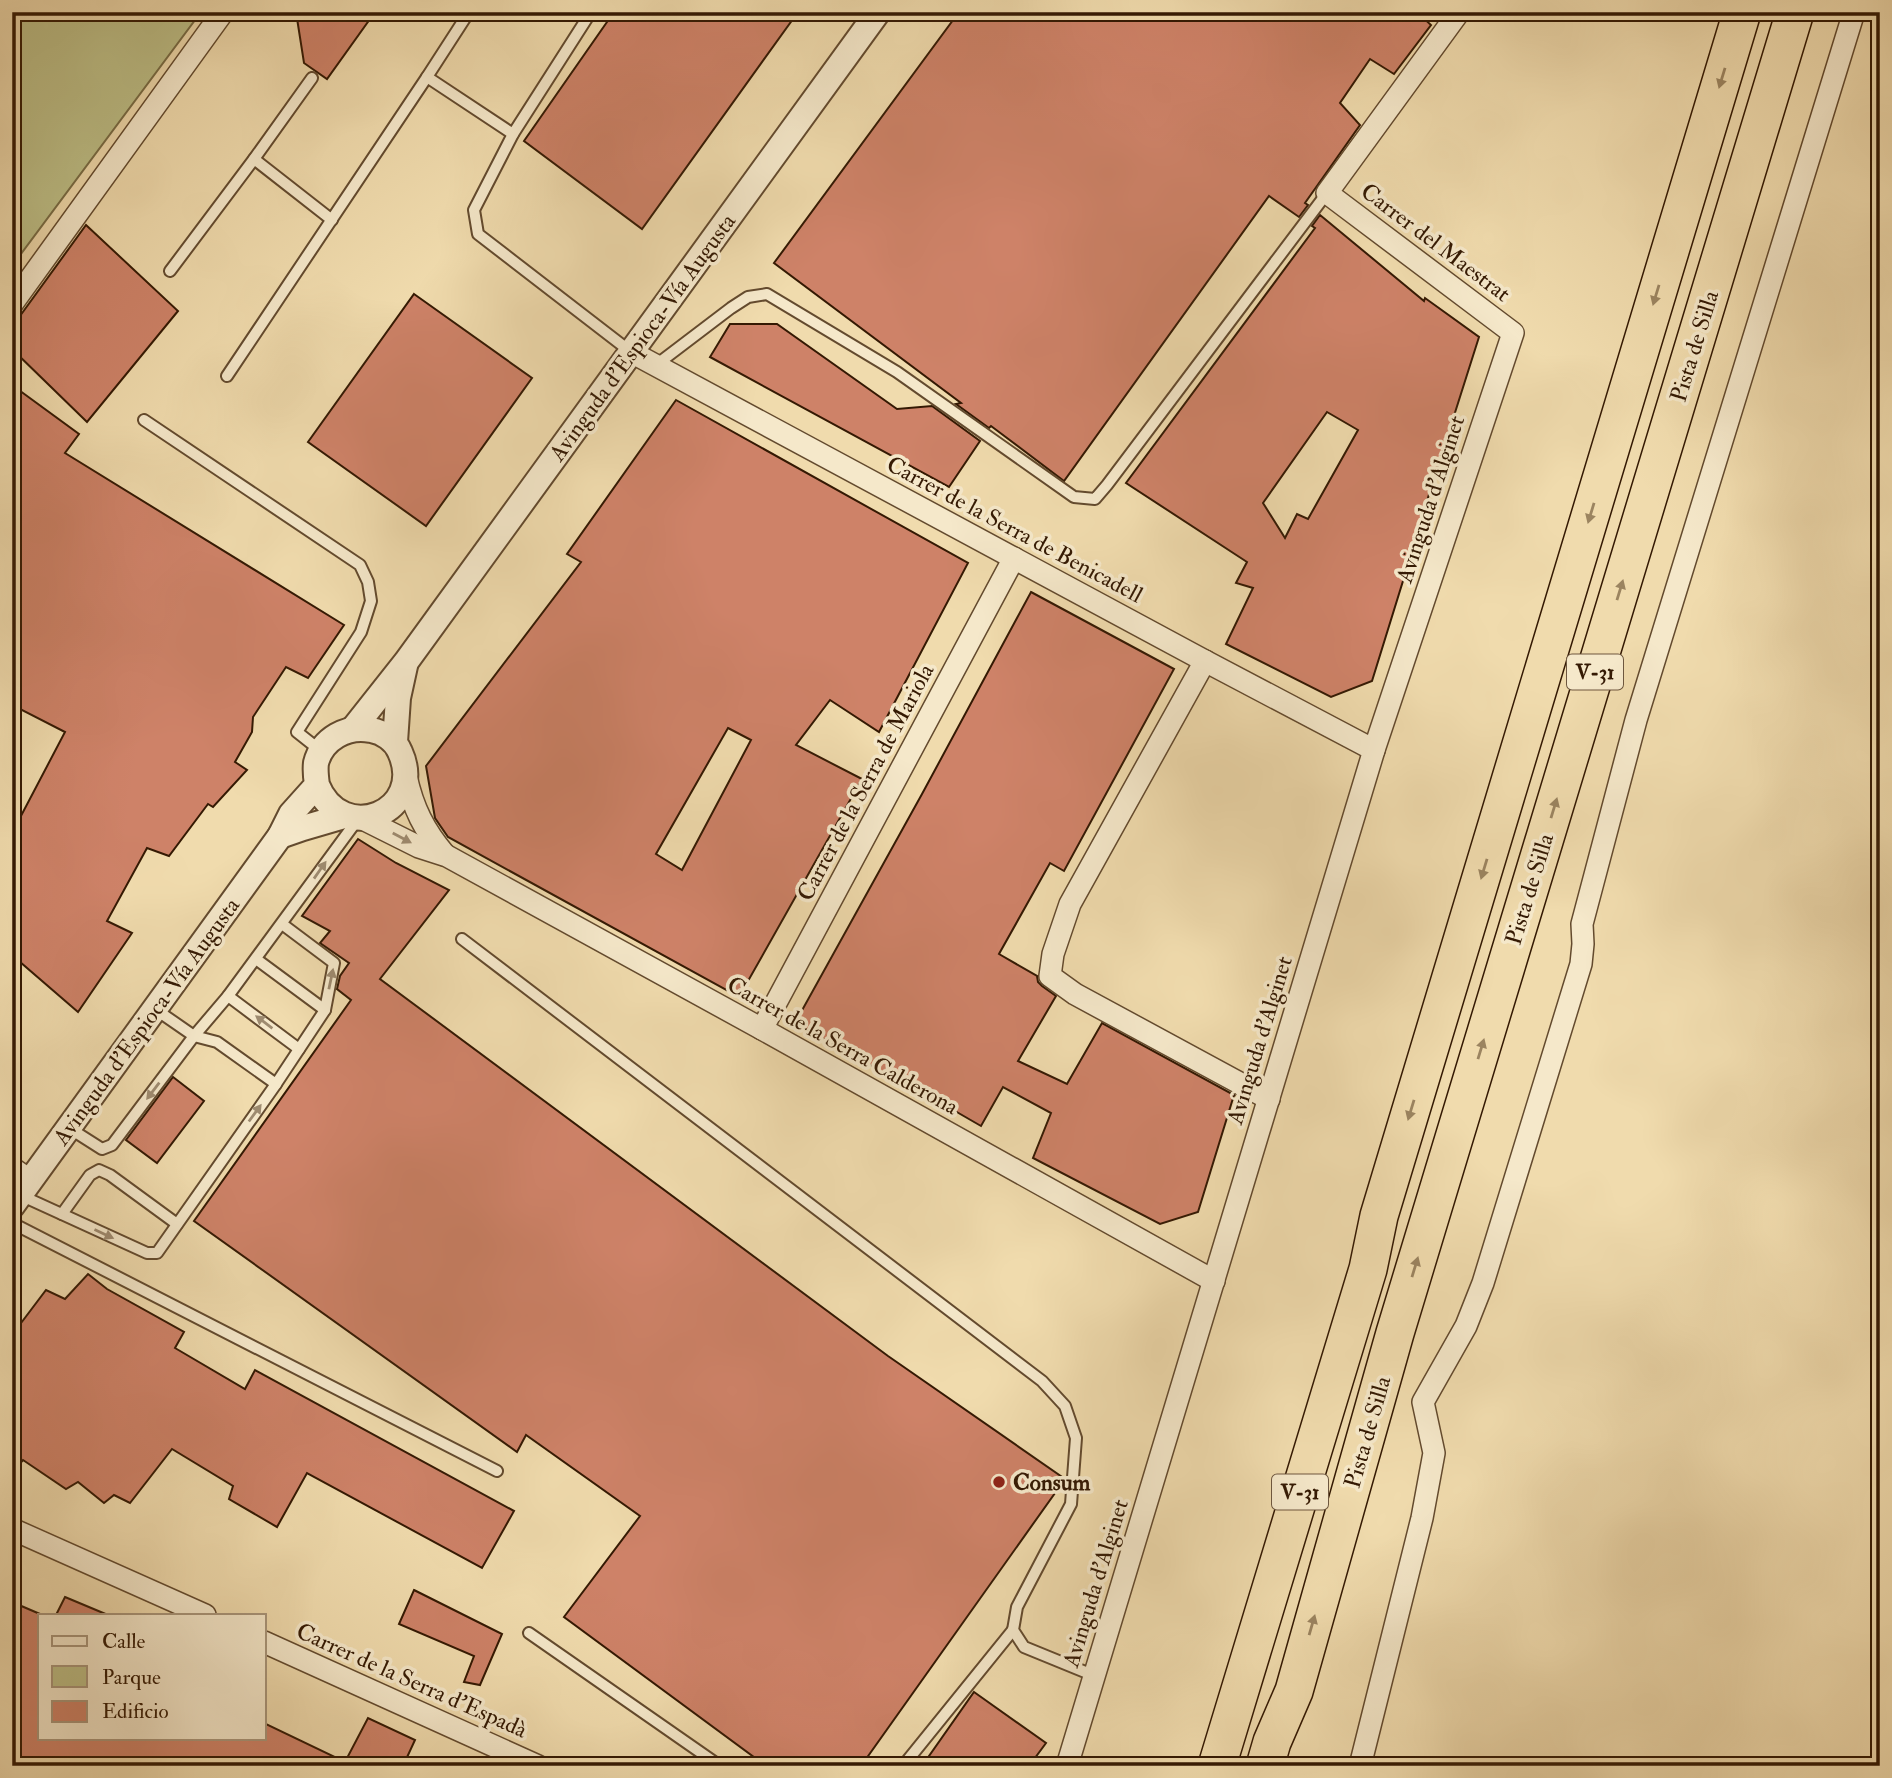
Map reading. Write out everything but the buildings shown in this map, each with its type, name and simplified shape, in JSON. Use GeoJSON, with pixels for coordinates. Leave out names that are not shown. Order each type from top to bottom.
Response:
{"type":"FeatureCollection","features":[{"type":"Feature","properties":{"kind":"highway","name":"Pista de Silla"},"geometry":{"type":"LineString","coordinates":[[1217,1766],[1368,1269],[1379,1216],[1742,12]]}},
{"type":"Feature","properties":{"kind":"highway","name":"Pista de Silla"},"geometry":{"type":"LineString","coordinates":[[1265,1766],[1272,1742],[1294,1691],[1395,1332],[1795,12]]}},
{"type":"Feature","properties":{"kind":"highway"},"geometry":{"type":"LineString","coordinates":[[1195,1766],[1348,1264],[1379,1216]]}},
{"type":"Feature","properties":{"kind":"highway"},"geometry":{"type":"LineString","coordinates":[[1286,1766],[1291,1751],[1294,1691]]}},
{"type":"Feature","properties":{"kind":"street"},"geometry":{"type":"LineString","coordinates":[[12,304],[223,12]]}},
{"type":"Feature","properties":{"kind":"street","name":"Avinguda d'Espioca-Vía Augusta"},"geometry":{"type":"LineString","coordinates":[[353,729],[406,662],[878,12]]}},
{"type":"Feature","properties":{"kind":"street"},"geometry":{"type":"LineString","coordinates":[[1327,193],[1459,12]]}},
{"type":"Feature","properties":{"kind":"street"},"geometry":{"type":"LineString","coordinates":[[1360,1766],[1422,1518],[1434,1453],[1423,1402],[1466,1326],[1483,1283],[1581,964],[1582,924],[1636,720],[1854,12]]}},
{"type":"Feature","properties":{"kind":"street","name":"Carrer del Maestrat"},"geometry":{"type":"LineString","coordinates":[[1327,193],[1513,334]]}},
{"type":"Feature","properties":{"kind":"street","name":"Avinguda d'Alginet"},"geometry":{"type":"LineString","coordinates":[[1068,1766],[1374,750],[1513,334]]}},
{"type":"Feature","properties":{"kind":"street","name":"Carrer de la Serra de Benicadell"},"geometry":{"type":"LineString","coordinates":[[632,352],[1374,750]]}},
{"type":"Feature","properties":{"kind":"street","name":"Carrer de la Serra de Mariola"},"geometry":{"type":"LineString","coordinates":[[762,1029],[1014,558]]}},
{"type":"Feature","properties":{"kind":"street"},"geometry":{"type":"LineString","coordinates":[[1205,661],[1070,904],[1053,954],[1050,976],[1075,994],[1269,1099]]}},
{"type":"Feature","properties":{"kind":"street"},"geometry":{"type":"LineString","coordinates":[[280,836],[352,817],[372,817],[396,802],[406,776],[404,762],[395,742],[398,698],[406,662]]}},
{"type":"Feature","properties":{"kind":"street"},"geometry":{"type":"LineString","coordinates":[[352,817],[331,807],[321,795],[317,785],[316,765],[321,751],[332,738],[345,731],[361,728],[376,731],[395,742]]}},
{"type":"Feature","properties":{"kind":"street","name":"Carrer de la Serra Calderona"},"geometry":{"type":"LineString","coordinates":[[406,776],[411,797],[429,836],[447,856]]}},
{"type":"Feature","properties":{"kind":"street","name":"Avinguda d'Espioca-Vía Augusta"},"geometry":{"type":"LineString","coordinates":[[19,1187],[68,1128],[280,836],[291,814],[317,785]]}},
{"type":"Feature","properties":{"kind":"street","name":"Carrer de la Serra Calderona"},"geometry":{"type":"LineString","coordinates":[[352,817],[419,847],[447,856],[1214,1281]]}},
{"type":"Feature","properties":{"kind":"street"},"geometry":{"type":"LineString","coordinates":[[12,1529],[203,1614]]}},
{"type":"Feature","properties":{"kind":"street","name":"Carrer de la Serra d'Espadà"},"geometry":{"type":"LineString","coordinates":[[266,1643],[538,1766]]}},
{"type":"Feature","properties":{"kind":"lane"},"geometry":{"type":"LineString","coordinates":[[228,376],[469,12]]}},
{"type":"Feature","properties":{"kind":"lane"},"geometry":{"type":"LineString","coordinates":[[591,12],[513,134],[474,210],[478,234],[632,352]]}},
{"type":"Feature","properties":{"kind":"lane"},"geometry":{"type":"LineString","coordinates":[[427,77],[513,134]]}},
{"type":"Feature","properties":{"kind":"lane"},"geometry":{"type":"LineString","coordinates":[[170,271],[312,78]]}},
{"type":"Feature","properties":{"kind":"lane"},"geometry":{"type":"LineString","coordinates":[[254,159],[332,220]]}},
{"type":"Feature","properties":{"kind":"lane"},"geometry":{"type":"LineString","coordinates":[[656,365],[730,308],[748,297],[767,294],[897,372],[1074,497],[1095,499],[1327,193]]}},
{"type":"Feature","properties":{"kind":"lane"},"geometry":{"type":"LineString","coordinates":[[144,420],[360,565],[368,582],[371,601],[361,632],[297,732],[321,751]]}},
{"type":"Feature","properties":{"kind":"lane"},"geometry":{"type":"LineString","coordinates":[[68,1128],[103,1149],[112,1145],[282,924],[352,817]]}},
{"type":"Feature","properties":{"kind":"lane"},"geometry":{"type":"LineString","coordinates":[[19,1187],[62,1214],[146,1253],[157,1253],[325,1010],[334,963],[282,924]]}},
{"type":"Feature","properties":{"kind":"lane"},"geometry":{"type":"LineString","coordinates":[[461,939],[1042,1381],[1065,1406],[1076,1438],[1071,1504],[1017,1607],[1013,1630],[903,1766]]}},
{"type":"Feature","properties":{"kind":"lane"},"geometry":{"type":"LineString","coordinates":[[256,959],[325,1010]]}},
{"type":"Feature","properties":{"kind":"lane"},"geometry":{"type":"LineString","coordinates":[[228,996],[299,1049]]}},
{"type":"Feature","properties":{"kind":"lane"},"geometry":{"type":"LineString","coordinates":[[155,1009],[194,1036],[218,1042],[276,1084]]}},
{"type":"Feature","properties":{"kind":"lane"},"geometry":{"type":"LineString","coordinates":[[62,1214],[90,1175],[99,1170],[110,1175],[177,1224]]}},
{"type":"Feature","properties":{"kind":"lane"},"geometry":{"type":"LineString","coordinates":[[12,1223],[496,1471]]}},
{"type":"Feature","properties":{"kind":"lane"},"geometry":{"type":"LineString","coordinates":[[1013,1630],[1024,1647],[1095,1676]]}},
{"type":"Feature","properties":{"kind":"lane"},"geometry":{"type":"LineString","coordinates":[[529,1633],[719,1766]]}},
{"type":"Feature","properties":{"kind":"green space"},"geometry":{"type":"Polygon","coordinates":[[[12,12],[201,12],[12,266],[12,12]]]}},
{"type":"Feature","properties":{"kind":"place","name":"Consum"},"geometry":{"type":"Point","coordinates":[999,1482]}}]}
